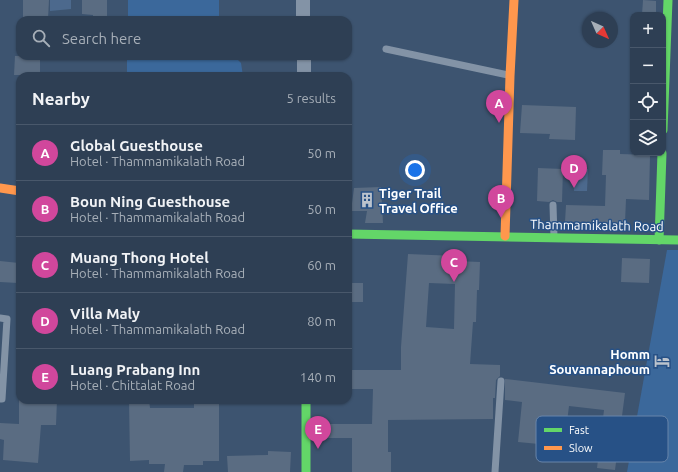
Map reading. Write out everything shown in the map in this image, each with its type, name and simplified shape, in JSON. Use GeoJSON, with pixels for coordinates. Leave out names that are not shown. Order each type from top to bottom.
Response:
{"type":"FeatureCollection","features":[{"type":"Feature","properties":{"kind":"street"},"geometry":{"type":"LineString","coordinates":[[303,0],[303,16]]}},
{"type":"Feature","properties":{"kind":"street"},"geometry":{"type":"LineString","coordinates":[[505,236],[514,0]]}},
{"type":"Feature","properties":{"kind":"street"},"geometry":{"type":"LineString","coordinates":[[663,120],[668,0]]}},
{"type":"Feature","properties":{"kind":"street"},"geometry":{"type":"LineString","coordinates":[[304,60],[304,72]]}},
{"type":"Feature","properties":{"kind":"street"},"geometry":{"type":"LineString","coordinates":[[659,240],[662,156]]}},
{"type":"Feature","properties":{"kind":"street"},"geometry":{"type":"LineString","coordinates":[[0,188],[16,190]]}},
{"type":"Feature","properties":{"kind":"street","name":"Thammamikalath Road"},"geometry":{"type":"LineString","coordinates":[[352,234],[678,240]]}},
{"type":"Feature","properties":{"kind":"street"},"geometry":{"type":"LineString","coordinates":[[306,404],[306,472]]}},
{"type":"Feature","properties":{"kind":"lane"},"geometry":{"type":"LineString","coordinates":[[386,49],[510,76]]}},
{"type":"Feature","properties":{"kind":"lane"},"geometry":{"type":"LineString","coordinates":[[553,205],[554,238]]}},
{"type":"Feature","properties":{"kind":"lane"},"geometry":{"type":"LineString","coordinates":[[0,318],[7,318],[2,399],[0,399]]}},
{"type":"Feature","properties":{"kind":"lane"},"geometry":{"type":"LineString","coordinates":[[495,472],[501,381]]}},
{"type":"Feature","properties":{"kind":"shaded area"},"geometry":{"type":"Polygon","coordinates":[[[50,0],[71,0],[71,9],[50,11],[50,0]]]}},
{"type":"Feature","properties":{"kind":"shaded area"},"geometry":{"type":"Polygon","coordinates":[[[128,0],[219,0],[219,16],[128,16],[128,0]]]}},
{"type":"Feature","properties":{"kind":"shaded area"},"geometry":{"type":"Polygon","coordinates":[[[127,60],[238,60],[241,63],[242,72],[127,72],[127,60]]]}},
{"type":"Feature","properties":{"kind":"shaded area"},"geometry":{"type":"Polygon","coordinates":[[[575,168],[588,169],[587,191],[574,191],[575,168]]]}},
{"type":"Feature","properties":{"kind":"shaded area","name":"Homm Souvannaphoum"},"geometry":{"type":"Polygon","coordinates":[[[667,250],[678,250],[678,472],[627,472],[629,462],[668,462],[668,416],[637,416],[667,250]]]}},
{"type":"Feature","properties":{"kind":"building"},"geometry":{"type":"Polygon","coordinates":[[[23,0],[49,0],[48,16],[23,16],[23,0]]]}},
{"type":"Feature","properties":{"kind":"building"},"geometry":{"type":"Polygon","coordinates":[[[82,0],[107,0],[107,16],[82,14],[82,0]]]}},
{"type":"Feature","properties":{"kind":"building"},"geometry":{"type":"Polygon","coordinates":[[[643,0],[656,1],[656,12],[642,12],[643,0]]]}},
{"type":"Feature","properties":{"kind":"building"},"geometry":{"type":"Polygon","coordinates":[[[15,56],[16,60],[40,60],[40,72],[16,72],[16,75],[14,75],[15,56]]]}},
{"type":"Feature","properties":{"kind":"building"},"geometry":{"type":"Polygon","coordinates":[[[522,105],[576,107],[575,140],[549,139],[550,134],[520,133],[522,105]]]}},
{"type":"Feature","properties":{"kind":"building"},"geometry":{"type":"Polygon","coordinates":[[[603,150],[620,150],[620,154],[630,154],[630,156],[650,156],[649,200],[626,199],[625,223],[565,222],[566,205],[605,206],[606,175],[602,175],[603,150]]]}},
{"type":"Feature","properties":{"kind":"building"},"geometry":{"type":"Polygon","coordinates":[[[538,168],[563,169],[562,202],[553,200],[549,202],[537,201],[538,168]]]}},
{"type":"Feature","properties":{"kind":"building","name":"Tiger Trail Travel Office"},"geometry":{"type":"Polygon","coordinates":[[[381,187],[383,223],[365,223],[367,211],[352,211],[354,188],[381,187]]]}},
{"type":"Feature","properties":{"kind":"building"},"geometry":{"type":"Polygon","coordinates":[[[408,254],[456,256],[456,261],[480,262],[476,322],[473,322],[470,364],[500,365],[500,376],[496,380],[495,398],[493,398],[493,419],[388,420],[388,452],[391,452],[391,472],[352,472],[352,438],[320,438],[321,424],[372,424],[373,389],[352,389],[352,370],[401,370],[401,347],[408,254]],[[429,283],[426,327],[454,329],[455,284],[429,283]]]}},
{"type":"Feature","properties":{"kind":"building"},"geometry":{"type":"Polygon","coordinates":[[[622,258],[650,259],[649,283],[621,282],[622,258]]]}},
{"type":"Feature","properties":{"kind":"building"},"geometry":{"type":"Polygon","coordinates":[[[0,261],[16,263],[16,283],[0,282],[0,261]]]}},
{"type":"Feature","properties":{"kind":"building"},"geometry":{"type":"Polygon","coordinates":[[[352,283],[363,283],[363,302],[352,302],[352,283]]]}},
{"type":"Feature","properties":{"kind":"building"},"geometry":{"type":"Polygon","coordinates":[[[505,379],[625,393],[622,416],[603,416],[604,410],[569,406],[568,416],[536,416],[536,444],[518,442],[522,402],[505,400],[505,379]]]}},
{"type":"Feature","properties":{"kind":"building"},"geometry":{"type":"Polygon","coordinates":[[[19,404],[57,404],[56,425],[41,425],[38,463],[3,460],[4,440],[0,439],[0,423],[19,424],[19,404]]]}},
{"type":"Feature","properties":{"kind":"building"},"geometry":{"type":"Polygon","coordinates":[[[129,404],[150,404],[150,408],[194,408],[194,404],[219,404],[219,461],[203,461],[203,465],[184,465],[183,472],[164,472],[165,464],[149,464],[149,460],[130,461],[129,404]]]}},
{"type":"Feature","properties":{"kind":"building"},"geometry":{"type":"Polygon","coordinates":[[[268,451],[291,452],[290,472],[228,472],[227,456],[268,455],[268,451]]]}},
{"type":"Feature","properties":{"kind":"building"},"geometry":{"type":"Polygon","coordinates":[[[598,462],[616,462],[615,470],[597,468],[598,462]]]}},
{"type":"Feature","properties":{"kind":"traffic: fast"},"geometry":{"type":"LineString","coordinates":[[663,120],[668,0]]}},
{"type":"Feature","properties":{"kind":"traffic: fast"},"geometry":{"type":"LineString","coordinates":[[659,240],[662,156]]}},
{"type":"Feature","properties":{"kind":"traffic: fast"},"geometry":{"type":"LineString","coordinates":[[352,234],[678,240]]}},
{"type":"Feature","properties":{"kind":"traffic: fast"},"geometry":{"type":"LineString","coordinates":[[306,404],[306,472]]}},
{"type":"Feature","properties":{"kind":"traffic: slow"},"geometry":{"type":"LineString","coordinates":[[505,236],[514,0]]}},
{"type":"Feature","properties":{"kind":"traffic: slow"},"geometry":{"type":"LineString","coordinates":[[0,188],[16,190]]}},
{"type":"Feature","properties":{"kind":"place","name":"Global Guesthouse"},"geometry":{"type":"Point","coordinates":[499,123]}},
{"type":"Feature","properties":{"kind":"place","name":"Villa Maly"},"geometry":{"type":"Point","coordinates":[574,188]}},
{"type":"Feature","properties":{"kind":"place","name":"Tiger Trail Travel Office"},"geometry":{"type":"Point","coordinates":[367,200]}},
{"type":"Feature","properties":{"kind":"place","name":"Boun Ning Guesthouse"},"geometry":{"type":"Point","coordinates":[501,218]}},
{"type":"Feature","properties":{"kind":"place","name":"Muang Thong Hotel"},"geometry":{"type":"Point","coordinates":[454,282]}},
{"type":"Feature","properties":{"kind":"place","name":"Homm Souvannaphoum"},"geometry":{"type":"Point","coordinates":[662,361]}},
{"type":"Feature","properties":{"kind":"place","name":"Luang Prabang Inn"},"geometry":{"type":"Point","coordinates":[318,449]}}]}
